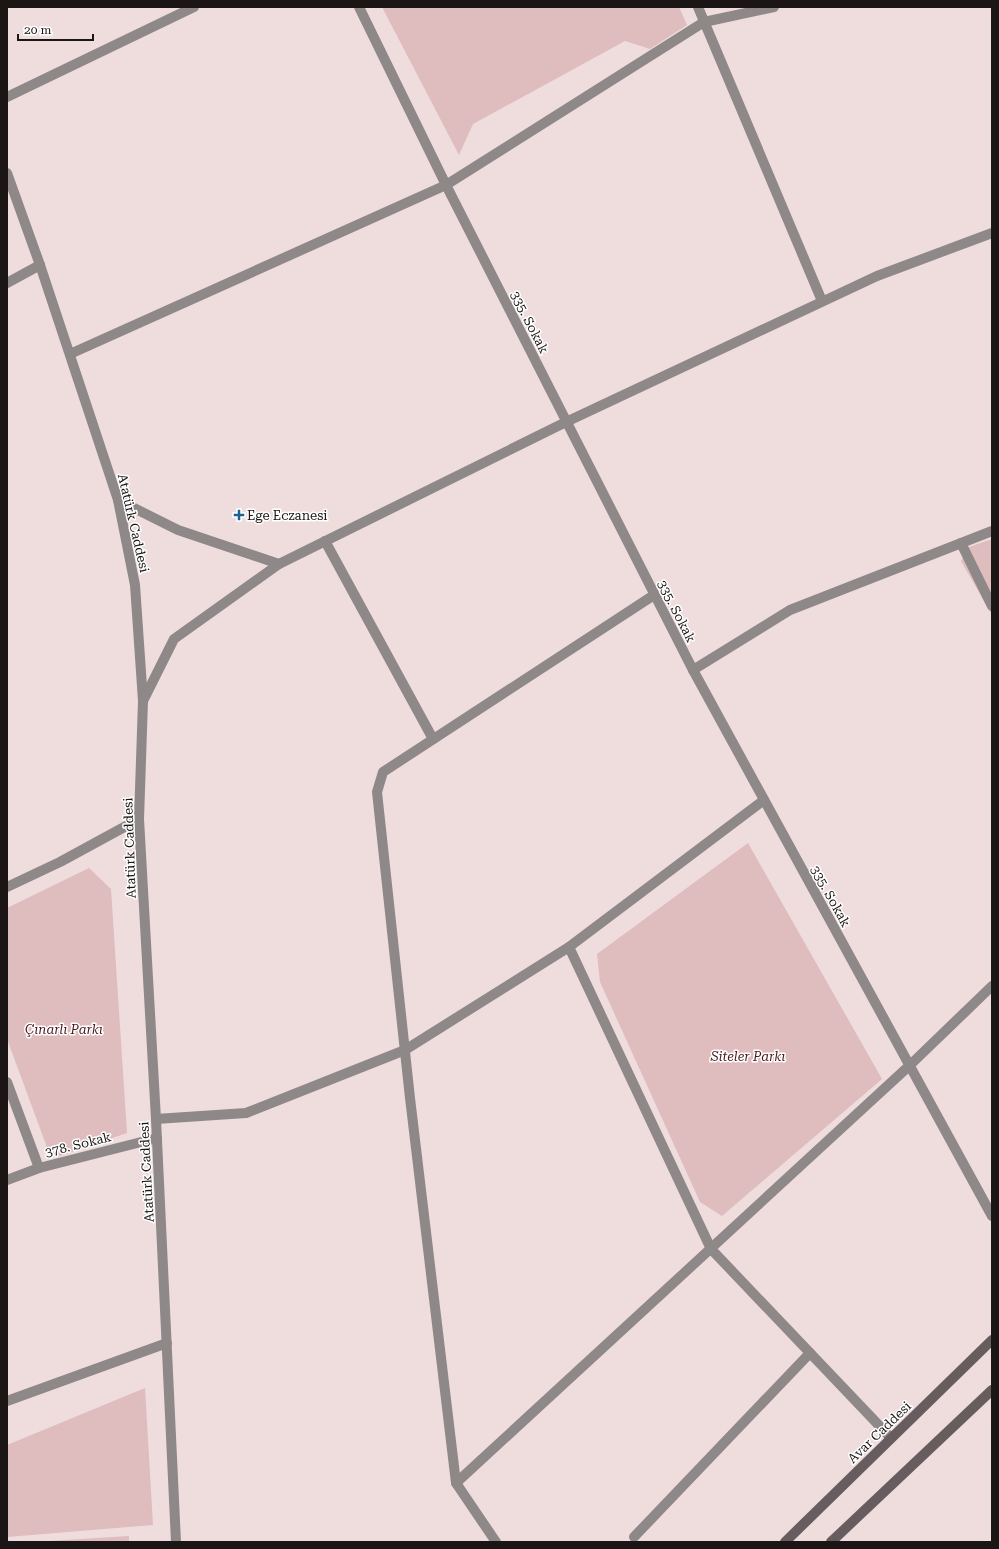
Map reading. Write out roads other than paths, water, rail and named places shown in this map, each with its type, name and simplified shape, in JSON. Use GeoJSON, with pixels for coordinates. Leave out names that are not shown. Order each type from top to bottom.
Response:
{"type":"FeatureCollection","features":[{"type":"Feature","properties":{"kind":"main road","name":"Avar Caddesi"},"geometry":{"type":"LineString","coordinates":[[784,1542],[992,1340]]}},
{"type":"Feature","properties":{"kind":"main road"},"geometry":{"type":"LineString","coordinates":[[831,1542],[992,1390]]}},
{"type":"Feature","properties":{"kind":"street"},"geometry":{"type":"LineString","coordinates":[[7,97],[194,7]]}},
{"type":"Feature","properties":{"kind":"street","name":"335. Sokak"},"geometry":{"type":"LineString","coordinates":[[359,7],[446,185],[693,670],[992,1216]]}},
{"type":"Feature","properties":{"kind":"street"},"geometry":{"type":"LineString","coordinates":[[698,7],[822,301]]}},
{"type":"Feature","properties":{"kind":"street"},"geometry":{"type":"LineString","coordinates":[[70,354],[446,185],[704,22],[774,7]]}},
{"type":"Feature","properties":{"kind":"street","name":"Atatürk Caddesi"},"geometry":{"type":"LineString","coordinates":[[7,173],[40,265],[118,500],[135,585],[143,701],[139,819],[157,1138],[176,1542]]}},
{"type":"Feature","properties":{"kind":"street"},"geometry":{"type":"LineString","coordinates":[[143,701],[174,639],[279,564],[566,422],[822,301],[876,276],[992,232]]}},
{"type":"Feature","properties":{"kind":"street"},"geometry":{"type":"LineString","coordinates":[[7,283],[40,265]]}},
{"type":"Feature","properties":{"kind":"street"},"geometry":{"type":"LineString","coordinates":[[118,500],[178,530],[279,564]]}},
{"type":"Feature","properties":{"kind":"street"},"geometry":{"type":"LineString","coordinates":[[693,670],[790,610],[992,531]]}},
{"type":"Feature","properties":{"kind":"street"},"geometry":{"type":"LineString","coordinates":[[325,542],[433,739]]}},
{"type":"Feature","properties":{"kind":"street"},"geometry":{"type":"LineString","coordinates":[[961,543],[992,606]]}},
{"type":"Feature","properties":{"kind":"street"},"geometry":{"type":"LineString","coordinates":[[496,1542],[456,1483],[405,1050],[377,792],[383,772],[654,595]]}},
{"type":"Feature","properties":{"kind":"street"},"geometry":{"type":"LineString","coordinates":[[156,1119],[246,1113],[405,1050],[569,947],[764,800]]}},
{"type":"Feature","properties":{"kind":"street"},"geometry":{"type":"LineString","coordinates":[[7,887],[60,862],[139,819]]}},
{"type":"Feature","properties":{"kind":"street"},"geometry":{"type":"LineString","coordinates":[[569,947],[711,1249],[891,1438]]}},
{"type":"Feature","properties":{"kind":"street"},"geometry":{"type":"LineString","coordinates":[[456,1483],[909,1066],[992,986]]}},
{"type":"Feature","properties":{"kind":"street"},"geometry":{"type":"LineString","coordinates":[[7,1082],[39,1168]]}},
{"type":"Feature","properties":{"kind":"street","name":"378. Sokak"},"geometry":{"type":"LineString","coordinates":[[7,1180],[39,1168],[157,1138]]}},
{"type":"Feature","properties":{"kind":"street"},"geometry":{"type":"LineString","coordinates":[[7,1401],[167,1343]]}},
{"type":"Feature","properties":{"kind":"street"},"geometry":{"type":"LineString","coordinates":[[634,1537],[810,1353]]}},
{"type":"Feature","properties":{"kind":"place","name":"Ege Eczanesi"},"geometry":{"type":"Point","coordinates":[239,515]}},
{"type":"Feature","properties":{"kind":"park label","name":"Çınarlı Parkı"},"geometry":{"type":"Point","coordinates":[64,1029]}},
{"type":"Feature","properties":{"kind":"park label","name":"Siteler Parkı"},"geometry":{"type":"Point","coordinates":[748,1056]}}]}
